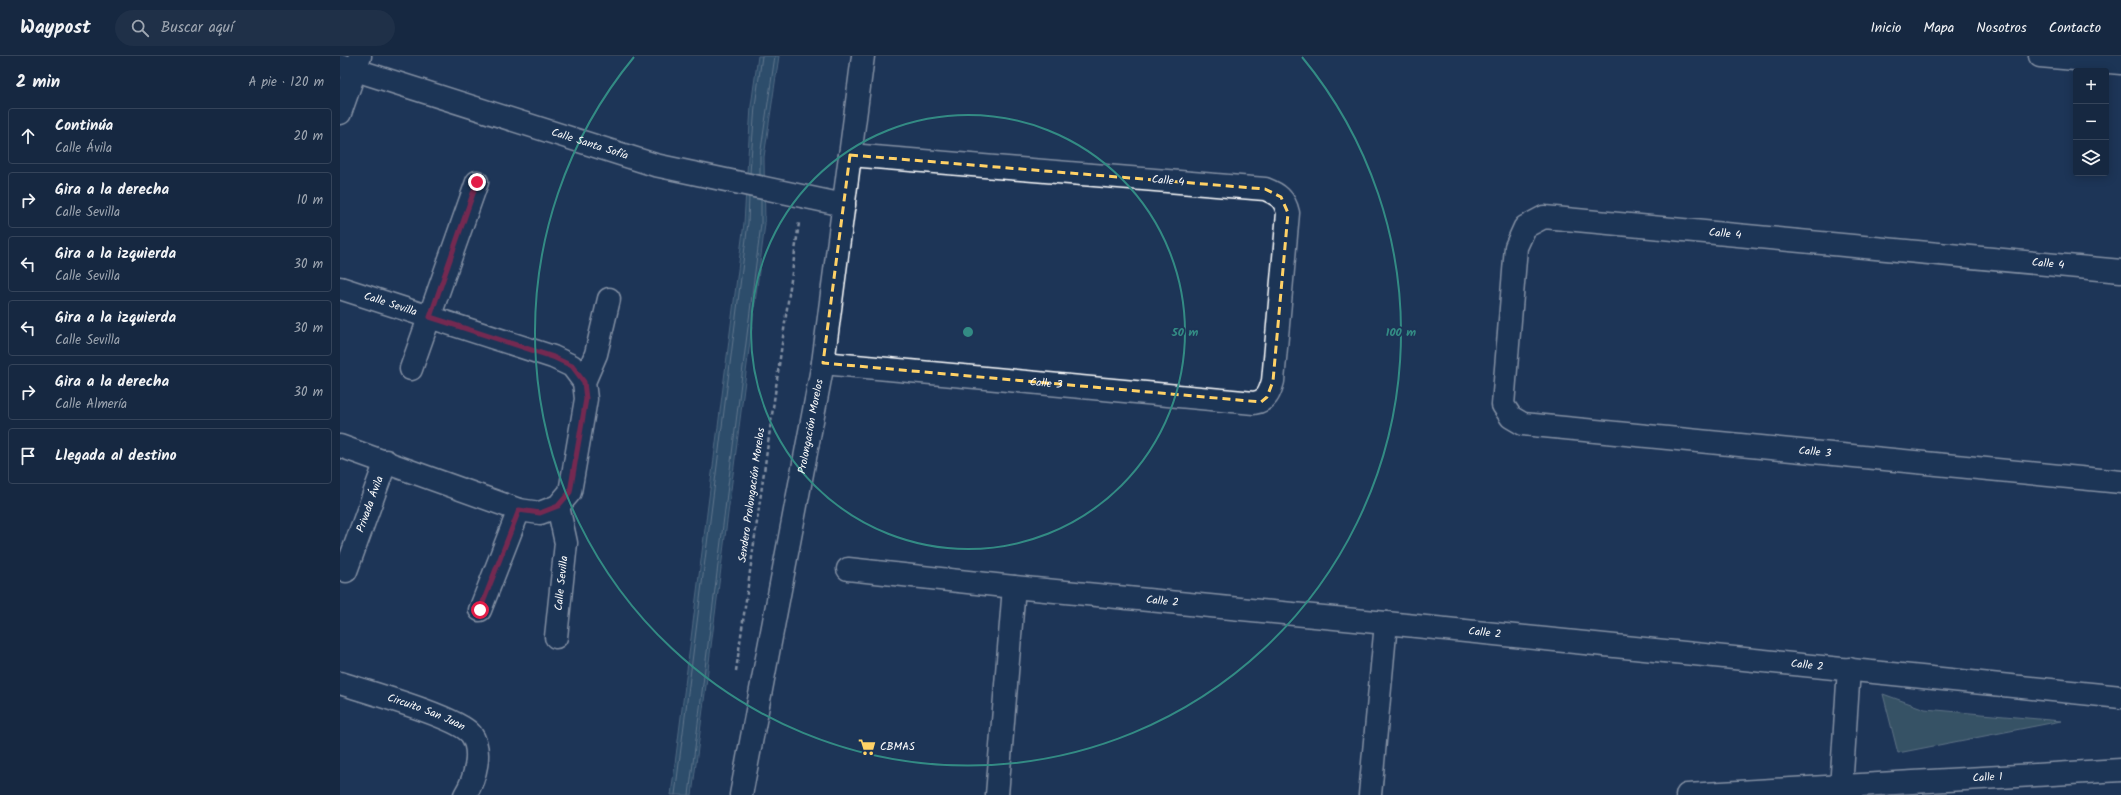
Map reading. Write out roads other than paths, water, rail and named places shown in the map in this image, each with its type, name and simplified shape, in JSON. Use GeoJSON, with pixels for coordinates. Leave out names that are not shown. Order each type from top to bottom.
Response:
{"type":"FeatureCollection","features":[{"type":"Feature","properties":{"kind":"street","name":"Prolongación Morelos"},"geometry":{"type":"LineString","coordinates":[[741,795],[823,363],[864,56]]}},
{"type":"Feature","properties":{"kind":"street"},"geometry":{"type":"LineString","coordinates":[[2040,56],[2121,63]]}},
{"type":"Feature","properties":{"kind":"street"},"geometry":{"type":"LineString","coordinates":[[340,113],[351,64]]}},
{"type":"Feature","properties":{"kind":"street","name":"Calle Santa Sofía"},"geometry":{"type":"LineString","coordinates":[[351,64],[655,165],[844,205]]}},
{"type":"Feature","properties":{"kind":"street","name":"Calle 4"},"geometry":{"type":"LineString","coordinates":[[850,155],[1265,189],[1281,197],[1288,213],[1273,381],[1267,397]]}},
{"type":"Feature","properties":{"kind":"street"},"geometry":{"type":"LineString","coordinates":[[410,369],[430,317],[477,182]]}},
{"type":"Feature","properties":{"kind":"street","name":"Calle 4"},"geometry":{"type":"LineString","coordinates":[[1511,417],[1503,405],[1516,247],[1526,226],[1544,217],[2121,271]]}},
{"type":"Feature","properties":{"kind":"street","name":"Calle Sevilla"},"geometry":{"type":"LineString","coordinates":[[340,288],[553,357],[572,366],[584,382]]}},
{"type":"Feature","properties":{"kind":"street"},"geometry":{"type":"LineString","coordinates":[[340,446],[386,461],[519,510],[540,513],[558,506],[570,492],[586,399],[584,382],[596,354],[608,299]]}},
{"type":"Feature","properties":{"kind":"street","name":"Calle 3"},"geometry":{"type":"LineString","coordinates":[[823,363],[1254,403],[1261,402],[1267,397]]}},
{"type":"Feature","properties":{"kind":"street","name":"Calle 3"},"geometry":{"type":"LineString","coordinates":[[1511,417],[1523,424],[2121,482]]}},
{"type":"Feature","properties":{"kind":"street","name":"Privada Ávila"},"geometry":{"type":"LineString","coordinates":[[346,571],[386,461]]}},
{"type":"Feature","properties":{"kind":"street","name":"Calle Sevilla"},"geometry":{"type":"LineString","coordinates":[[556,637],[566,543],[558,506]]}},
{"type":"Feature","properties":{"kind":"street"},"geometry":{"type":"LineString","coordinates":[[480,610],[519,510]]}},
{"type":"Feature","properties":{"kind":"street","name":"Calle 2"},"geometry":{"type":"LineString","coordinates":[[848,569],[1014,588],[1386,623],[2121,697]]}},
{"type":"Feature","properties":{"kind":"street"},"geometry":{"type":"LineString","coordinates":[[997,795],[1014,588]]}},
{"type":"Feature","properties":{"kind":"street"},"geometry":{"type":"LineString","coordinates":[[1370,795],[1386,623]]}},
{"type":"Feature","properties":{"kind":"street"},"geometry":{"type":"LineString","coordinates":[[1841,788],[1849,669]]}},
{"type":"Feature","properties":{"kind":"street","name":"Circuito San Juan"},"geometry":{"type":"LineString","coordinates":[[340,683],[444,718],[470,733],[475,741],[477,751],[475,773],[465,795]]}},
{"type":"Feature","properties":{"kind":"street","name":"Calle 1"},"geometry":{"type":"LineString","coordinates":[[1686,795],[1841,788],[2121,770]]}},
{"type":"Feature","properties":{"kind":"water"},"geometry":{"type":"Polygon","coordinates":[[[758,56],[779,56],[764,157],[765,224],[692,795],[671,795],[744,223],[751,106],[758,56]]]}},
{"type":"Feature","properties":{"kind":"place","name":"CBMAS"},"geometry":{"type":"Point","coordinates":[867,747]}}]}
